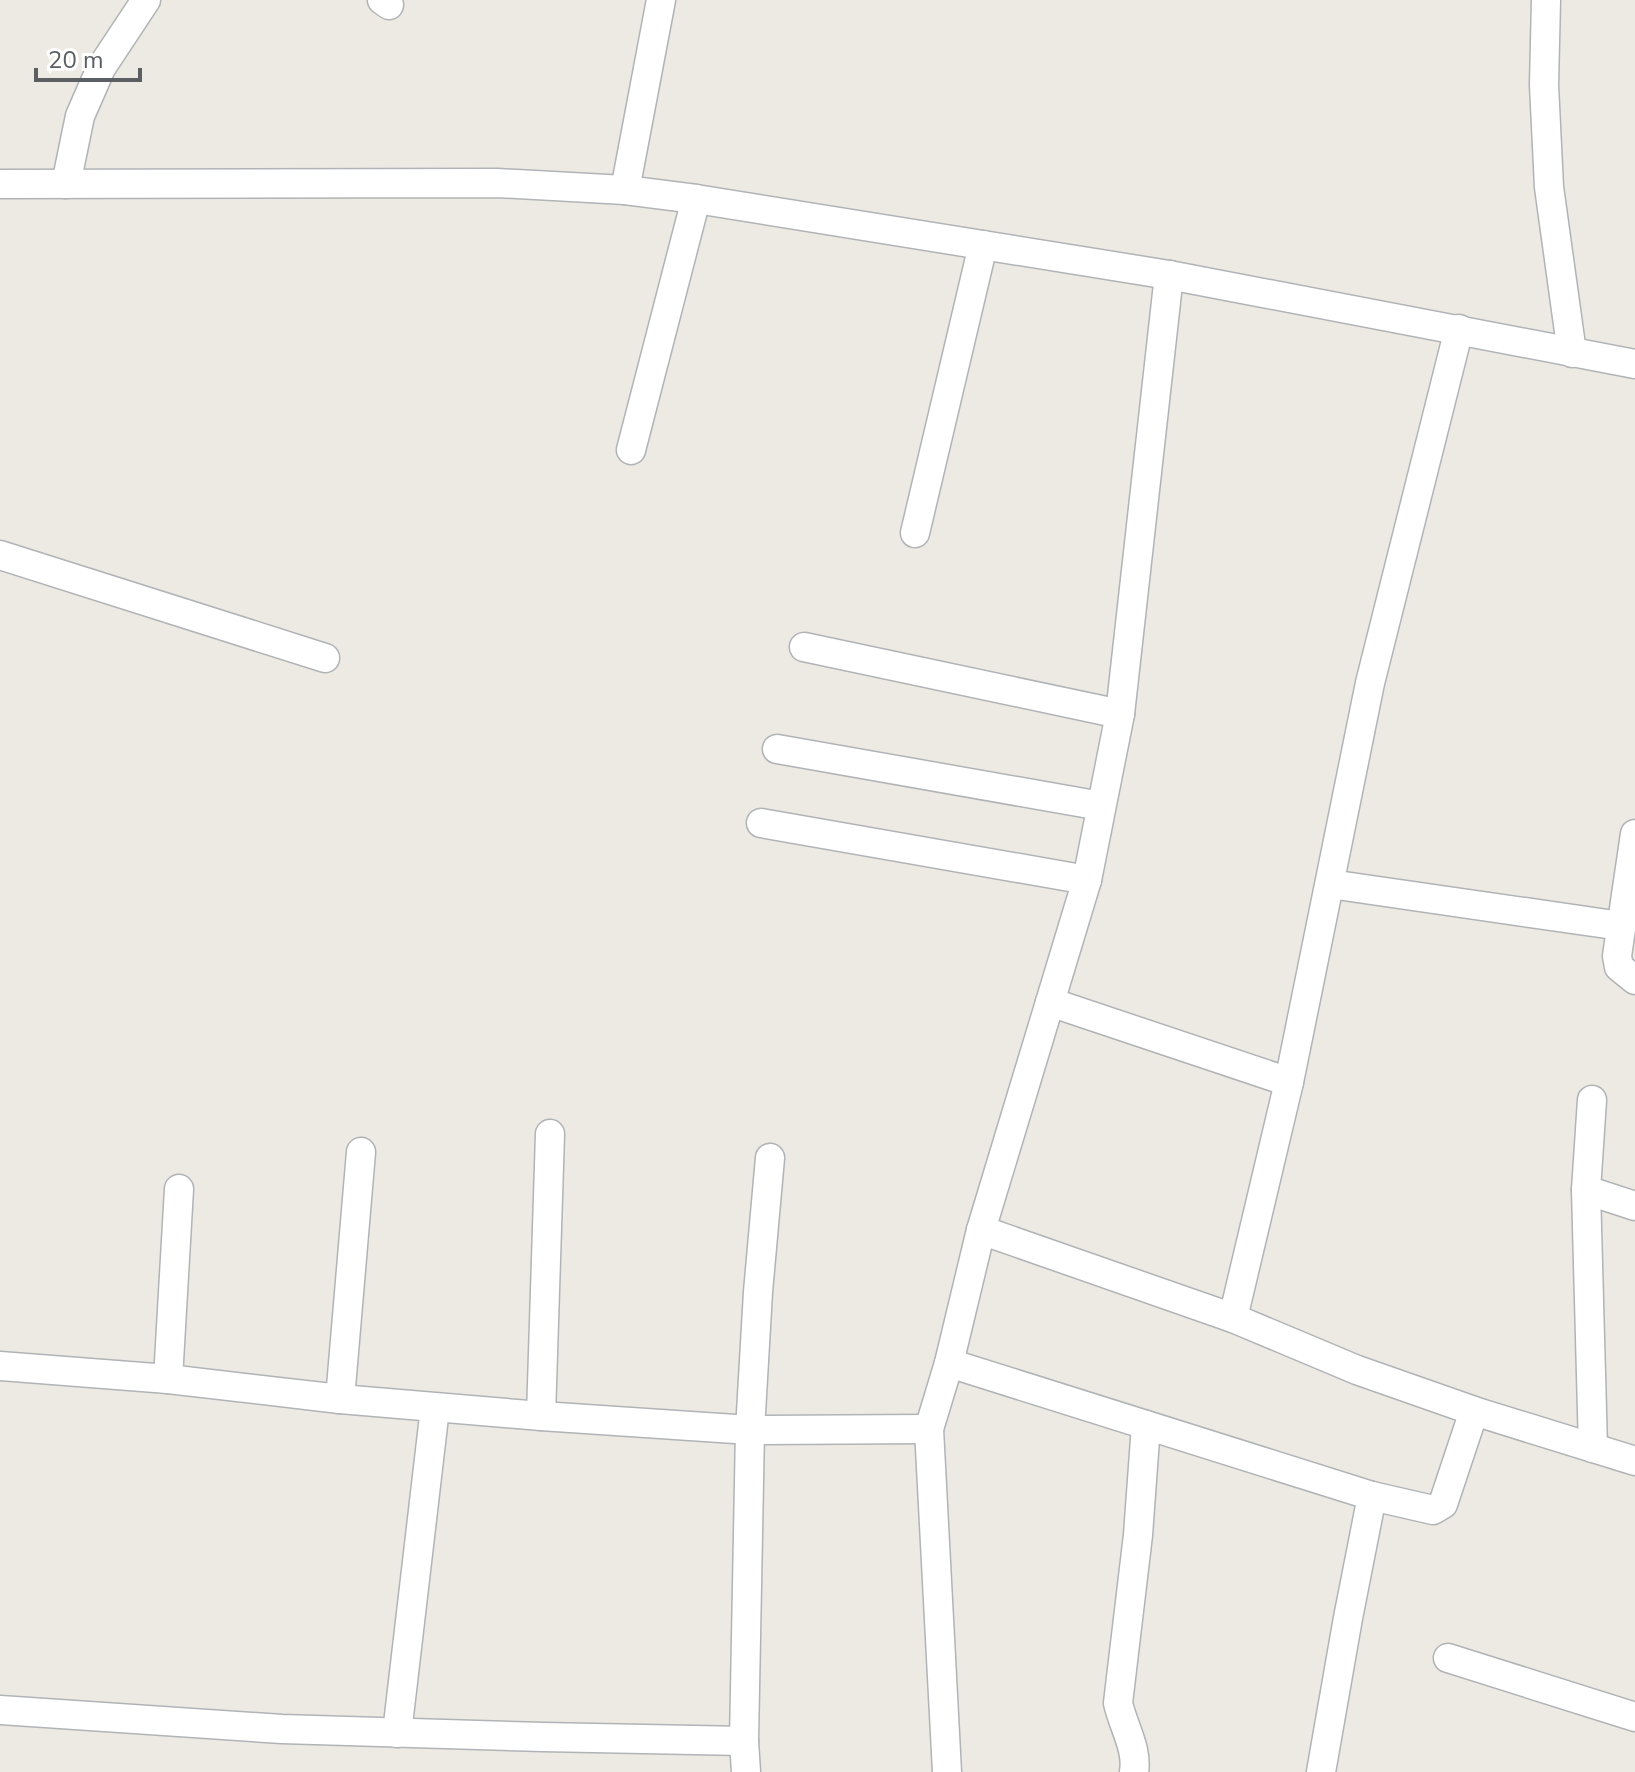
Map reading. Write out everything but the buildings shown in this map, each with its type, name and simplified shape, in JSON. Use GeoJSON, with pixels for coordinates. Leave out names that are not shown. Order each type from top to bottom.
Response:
{"type":"FeatureCollection","features":[{"type":"Feature","properties":{"kind":"street"},"geometry":{"type":"LineString","coordinates":[[66,184],[80,116],[101,68],[146,0]]}},
{"type":"Feature","properties":{"kind":"street"},"geometry":{"type":"LineString","coordinates":[[625,190],[661,0]]}},
{"type":"Feature","properties":{"kind":"street"},"geometry":{"type":"LineString","coordinates":[[1546,0],[1544,85],[1549,187],[1572,353]]}},
{"type":"Feature","properties":{"kind":"street"},"geometry":{"type":"LineString","coordinates":[[0,184],[497,183],[625,190],[1169,275],[1635,364]]}},
{"type":"Feature","properties":{"kind":"street"},"geometry":{"type":"LineString","coordinates":[[631,450],[696,199]]}},
{"type":"Feature","properties":{"kind":"street"},"geometry":{"type":"LineString","coordinates":[[915,533],[983,245]]}},
{"type":"Feature","properties":{"kind":"street"},"geometry":{"type":"LineString","coordinates":[[947,1772],[929,1429],[949,1363],[981,1230],[1087,880],[1120,714],[1169,275]]}},
{"type":"Feature","properties":{"kind":"street"},"geometry":{"type":"LineString","coordinates":[[1233,1318],[1289,1082],[1370,683],[1459,329]]}},
{"type":"Feature","properties":{"kind":"street"},"geometry":{"type":"LineString","coordinates":[[0,555],[325,658]]}},
{"type":"Feature","properties":{"kind":"street"},"geometry":{"type":"LineString","coordinates":[[804,647],[1120,714]]}},
{"type":"Feature","properties":{"kind":"street"},"geometry":{"type":"LineString","coordinates":[[777,749],[1101,806]]}},
{"type":"Feature","properties":{"kind":"street"},"geometry":{"type":"LineString","coordinates":[[761,823],[1087,880]]}},
{"type":"Feature","properties":{"kind":"street"},"geometry":{"type":"LineString","coordinates":[[1635,834],[1617,956],[1619,967],[1635,980]]}},
{"type":"Feature","properties":{"kind":"street"},"geometry":{"type":"LineString","coordinates":[[1330,884],[1621,926]]}},
{"type":"Feature","properties":{"kind":"street"},"geometry":{"type":"LineString","coordinates":[[1050,1002],[1289,1082]]}},
{"type":"Feature","properties":{"kind":"street"},"geometry":{"type":"LineString","coordinates":[[1592,1100],[1586,1190],[1593,1448]]}},
{"type":"Feature","properties":{"kind":"street"},"geometry":{"type":"LineString","coordinates":[[541,1416],[550,1134]]}},
{"type":"Feature","properties":{"kind":"street"},"geometry":{"type":"LineString","coordinates":[[340,1399],[361,1152]]}},
{"type":"Feature","properties":{"kind":"street"},"geometry":{"type":"LineString","coordinates":[[746,1772],[750,1430],[770,1158]]}},
{"type":"Feature","properties":{"kind":"street"},"geometry":{"type":"LineString","coordinates":[[168,1379],[179,1189]]}},
{"type":"Feature","properties":{"kind":"street"},"geometry":{"type":"LineString","coordinates":[[1586,1190],[1635,1206]]}},
{"type":"Feature","properties":{"kind":"street"},"geometry":{"type":"LineString","coordinates":[[981,1230],[1233,1318],[1357,1370],[1474,1411],[1635,1461]]}},
{"type":"Feature","properties":{"kind":"street"},"geometry":{"type":"LineString","coordinates":[[949,1363],[1372,1496],[1433,1510],[1443,1504],[1474,1411]]}},
{"type":"Feature","properties":{"kind":"street"},"geometry":{"type":"LineString","coordinates":[[0,1366],[168,1379],[340,1399],[541,1416],[750,1430],[929,1429]]}},
{"type":"Feature","properties":{"kind":"street"},"geometry":{"type":"LineString","coordinates":[[397,1733],[435,1408]]}},
{"type":"Feature","properties":{"kind":"street"},"geometry":{"type":"LineString","coordinates":[[1134,1772],[1136,1759],[1118,1703],[1138,1535],[1146,1425]]}},
{"type":"Feature","properties":{"kind":"street"},"geometry":{"type":"LineString","coordinates":[[1321,1772],[1372,1496]]}},
{"type":"Feature","properties":{"kind":"street"},"geometry":{"type":"LineString","coordinates":[[1448,1658],[1635,1717]]}},
{"type":"Feature","properties":{"kind":"street"},"geometry":{"type":"LineString","coordinates":[[0,1710],[282,1729],[744,1741]]}}]}
